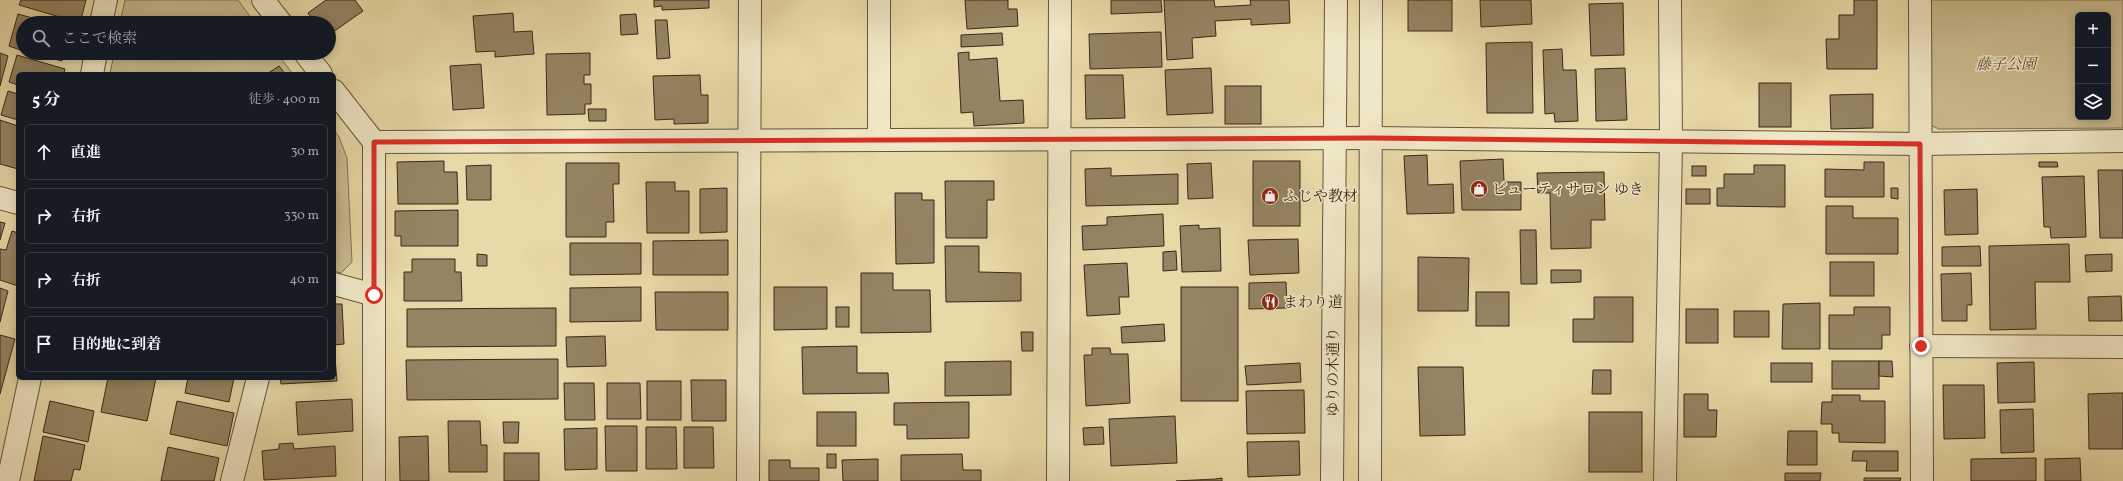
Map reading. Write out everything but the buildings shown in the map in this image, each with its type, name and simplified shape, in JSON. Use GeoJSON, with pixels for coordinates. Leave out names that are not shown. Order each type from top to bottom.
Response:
{"type":"FeatureCollection","features":[{"type":"Feature","properties":{"kind":"street"},"geometry":{"type":"LineString","coordinates":[[103,16],[106,0]]}},
{"type":"Feature","properties":{"kind":"street"},"geometry":{"type":"LineString","coordinates":[[263,0],[276,16]]}},
{"type":"Feature","properties":{"kind":"street"},"geometry":{"type":"LineString","coordinates":[[748,481],[750,0]]}},
{"type":"Feature","properties":{"kind":"street"},"geometry":{"type":"LineString","coordinates":[[879,0],[879,139]]}},
{"type":"Feature","properties":{"kind":"street"},"geometry":{"type":"LineString","coordinates":[[1058,481],[1060,0]]}},
{"type":"Feature","properties":{"kind":"street","name":"ゆりの木通り"},"geometry":{"type":"LineString","coordinates":[[1332,481],[1336,0]]}},
{"type":"Feature","properties":{"kind":"street"},"geometry":{"type":"LineString","coordinates":[[1370,481],[1372,138],[1371,0]]}},
{"type":"Feature","properties":{"kind":"street"},"geometry":{"type":"LineString","coordinates":[[1665,481],[1671,142],[1670,0]]}},
{"type":"Feature","properties":{"kind":"street"},"geometry":{"type":"LineString","coordinates":[[1920,0],[1922,481]]}},
{"type":"Feature","properties":{"kind":"street"},"geometry":{"type":"LineString","coordinates":[[92,72],[95,60]]}},
{"type":"Feature","properties":{"kind":"street"},"geometry":{"type":"LineString","coordinates":[[310,60],[319,72]]}},
{"type":"Feature","properties":{"kind":"street"},"geometry":{"type":"LineString","coordinates":[[336,94],[374,142],[374,481]]}},
{"type":"Feature","properties":{"kind":"street"},"geometry":{"type":"LineString","coordinates":[[374,142],[1060,138],[1335,140],[1372,138],[1920,144],[2123,140]]}},
{"type":"Feature","properties":{"kind":"street"},"geometry":{"type":"LineString","coordinates":[[0,198],[16,202]]}},
{"type":"Feature","properties":{"kind":"street"},"geometry":{"type":"LineString","coordinates":[[336,285],[374,295]]}},
{"type":"Feature","properties":{"kind":"street"},"geometry":{"type":"LineString","coordinates":[[1921,346],[2123,347]]}},
{"type":"Feature","properties":{"kind":"street"},"geometry":{"type":"LineString","coordinates":[[8,481],[30,380]]}},
{"type":"Feature","properties":{"kind":"street"},"geometry":{"type":"LineString","coordinates":[[232,481],[257,380]]}},
{"type":"Feature","properties":{"kind":"green space"},"geometry":{"type":"Polygon","coordinates":[[[125,0],[238,0],[250,16],[122,16],[125,0]]]}},
{"type":"Feature","properties":{"kind":"green space","name":"藤子公園"},"geometry":{"type":"Polygon","coordinates":[[[1930,0],[2123,0],[2123,128],[1939,129],[1930,125],[1930,0]]]}},
{"type":"Feature","properties":{"kind":"green space"},"geometry":{"type":"Polygon","coordinates":[[[113,60],[282,60],[291,72],[110,72],[113,60]]]}},
{"type":"Feature","properties":{"kind":"green space"},"geometry":{"type":"Polygon","coordinates":[[[336,133],[347,158],[352,262],[341,273],[336,272],[336,133]]]}},
{"type":"Feature","properties":{"kind":"place","name":"ビューティサロン ゆき"},"geometry":{"type":"Point","coordinates":[1479,189]}},
{"type":"Feature","properties":{"kind":"place","name":"ふじや教材"},"geometry":{"type":"Point","coordinates":[1270,196]}},
{"type":"Feature","properties":{"kind":"place","name":"まわり道"},"geometry":{"type":"Point","coordinates":[1270,302]}},
{"type":"Feature","properties":{"kind":"route"},"geometry":{"type":"LineString","coordinates":[[374,295],[374,142],[1060,138],[1335,140],[1372,138],[1920,144],[1921,346]]}}]}
